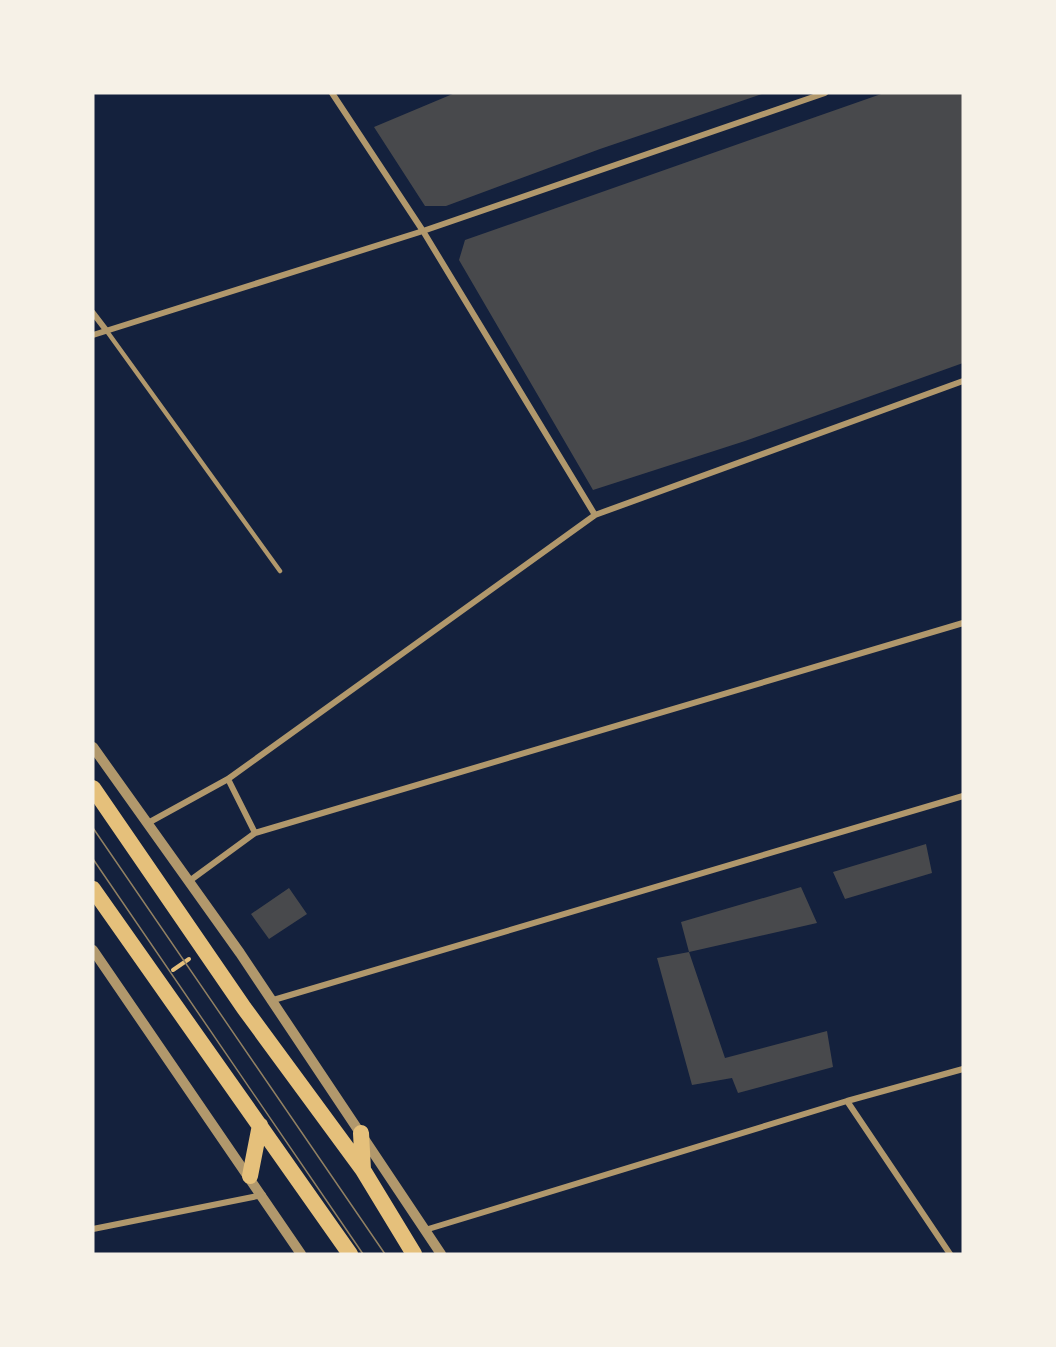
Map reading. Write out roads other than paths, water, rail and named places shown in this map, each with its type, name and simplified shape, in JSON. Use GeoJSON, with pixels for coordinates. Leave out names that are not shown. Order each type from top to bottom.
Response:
{"type":"FeatureCollection","features":[{"type":"Feature","properties":{"kind":"highway"},"geometry":{"type":"LineString","coordinates":[[93,788],[244,1008],[363,1170],[414,1254]]}},
{"type":"Feature","properties":{"kind":"highway"},"geometry":{"type":"LineString","coordinates":[[93,888],[350,1254]]}},
{"type":"Feature","properties":{"kind":"highway"},"geometry":{"type":"LineString","coordinates":[[250,1176],[260,1125]]}},
{"type":"Feature","properties":{"kind":"highway"},"geometry":{"type":"LineString","coordinates":[[361,1133],[363,1170]]}},
{"type":"Feature","properties":{"kind":"street"},"geometry":{"type":"LineString","coordinates":[[332,93],[423,231],[596,515]]}},
{"type":"Feature","properties":{"kind":"street"},"geometry":{"type":"LineString","coordinates":[[93,335],[423,231],[825,93]]}},
{"type":"Feature","properties":{"kind":"street"},"geometry":{"type":"LineString","coordinates":[[93,313],[106,330]]}},
{"type":"Feature","properties":{"kind":"street"},"geometry":{"type":"LineString","coordinates":[[148,823],[228,780],[596,515],[963,381]]}},
{"type":"Feature","properties":{"kind":"street"},"geometry":{"type":"LineString","coordinates":[[188,882],[255,833],[963,623]]}},
{"type":"Feature","properties":{"kind":"street"},"geometry":{"type":"LineString","coordinates":[[93,747],[270,1000],[441,1254]]}},
{"type":"Feature","properties":{"kind":"street"},"geometry":{"type":"LineString","coordinates":[[228,780],[255,833]]}},
{"type":"Feature","properties":{"kind":"street"},"geometry":{"type":"LineString","coordinates":[[270,1000],[963,796]]}},
{"type":"Feature","properties":{"kind":"street"},"geometry":{"type":"LineString","coordinates":[[93,950],[302,1254]]}},
{"type":"Feature","properties":{"kind":"street"},"geometry":{"type":"LineString","coordinates":[[425,1230],[848,1101],[963,1070]]}},
{"type":"Feature","properties":{"kind":"street"},"geometry":{"type":"LineString","coordinates":[[848,1101],[950,1254]]}},
{"type":"Feature","properties":{"kind":"street"},"geometry":{"type":"LineString","coordinates":[[93,1229],[263,1195]]}},
{"type":"Feature","properties":{"kind":"lane"},"geometry":{"type":"LineString","coordinates":[[106,330],[279,571]]}},
{"type":"Feature","properties":{"kind":"tram line"},"geometry":{"type":"LineString","coordinates":[[93,828],[385,1254]]}},
{"type":"Feature","properties":{"kind":"tram line"},"geometry":{"type":"LineString","coordinates":[[93,859],[363,1254]]}}]}
